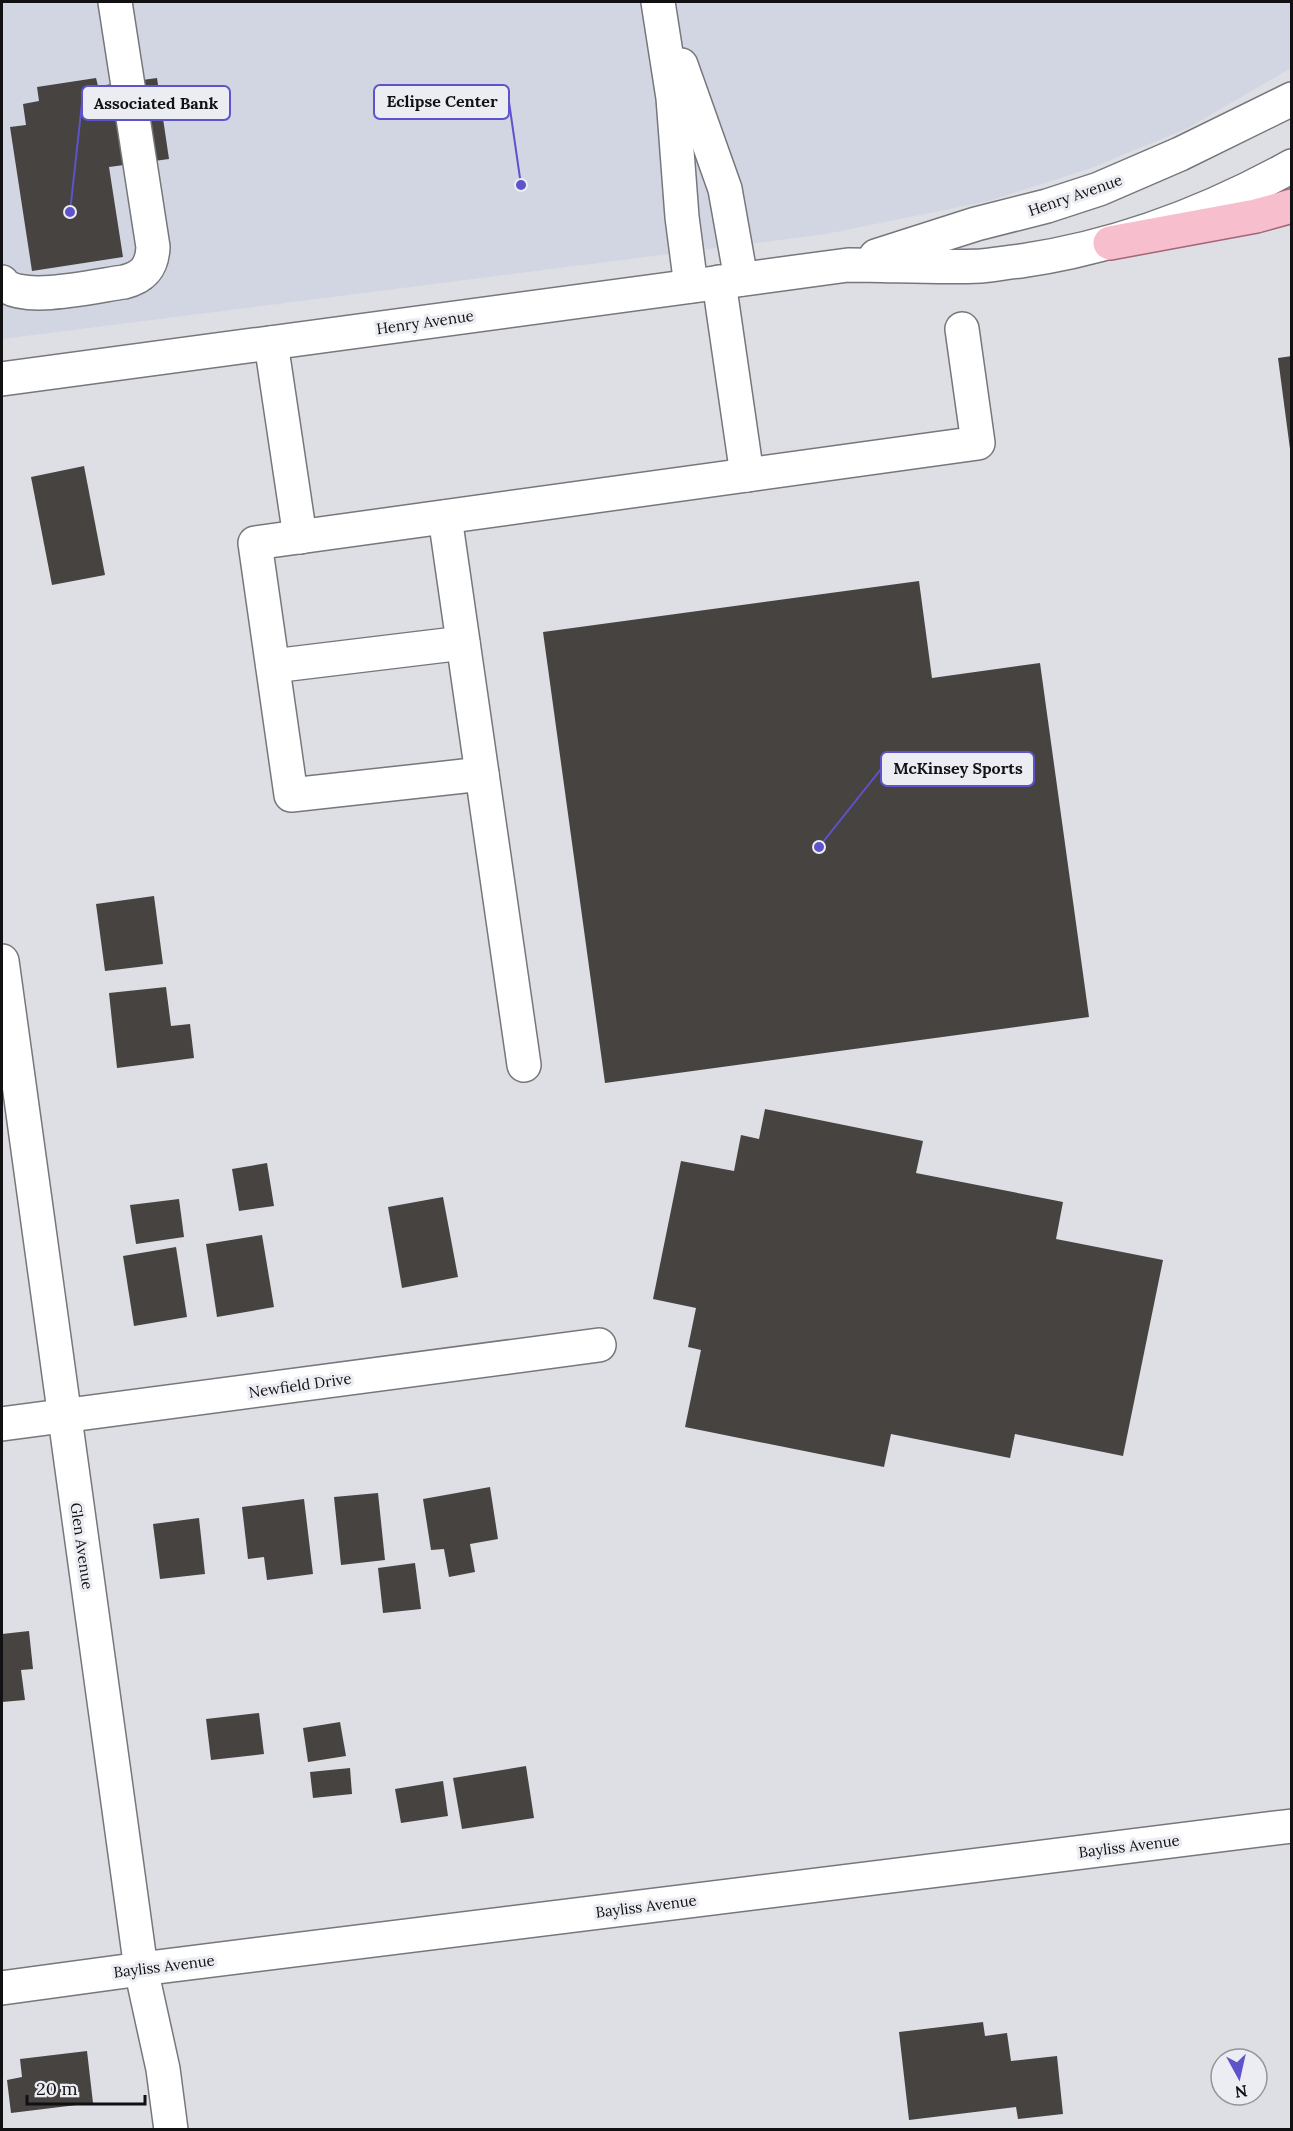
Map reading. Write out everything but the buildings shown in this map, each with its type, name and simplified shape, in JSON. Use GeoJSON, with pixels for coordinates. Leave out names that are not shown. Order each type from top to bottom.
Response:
{"type":"FeatureCollection","features":[{"type":"Feature","properties":{"kind":"main road"},"geometry":{"type":"LineString","coordinates":[[1110,243],[1256,216],[1292,206]]}},
{"type":"Feature","properties":{"kind":"street"},"geometry":{"type":"LineString","coordinates":[[2,282],[14,291],[27,294],[124,282],[136,279],[150,266],[153,247],[115,2]]}},
{"type":"Feature","properties":{"kind":"street"},"geometry":{"type":"LineString","coordinates":[[659,6],[673,98],[682,217],[717,282]]}},
{"type":"Feature","properties":{"kind":"street"},"geometry":{"type":"LineString","coordinates":[[659,6],[725,189],[717,282],[747,475]]}},
{"type":"Feature","properties":{"kind":"street","name":"Henry Avenue"},"geometry":{"type":"LineString","coordinates":[[848,265],[976,224],[1047,206],[1099,189],[1180,154],[1292,99]]}},
{"type":"Feature","properties":{"kind":"street","name":"Henry Avenue"},"geometry":{"type":"LineString","coordinates":[[2,378],[848,265],[982,266],[1050,256],[1110,243],[1178,220],[1292,166]]}},
{"type":"Feature","properties":{"kind":"street"},"geometry":{"type":"LineString","coordinates":[[482,774],[291,795],[255,543],[978,443],[962,329]]}},
{"type":"Feature","properties":{"kind":"street"},"geometry":{"type":"LineString","coordinates":[[271,343],[300,537]]}},
{"type":"Feature","properties":{"kind":"street"},"geometry":{"type":"LineString","coordinates":[[445,517],[524,1065]]}},
{"type":"Feature","properties":{"kind":"street"},"geometry":{"type":"LineString","coordinates":[[273,666],[464,643]]}},
{"type":"Feature","properties":{"kind":"street","name":"Glen Avenue"},"geometry":{"type":"LineString","coordinates":[[2,961],[141,1969],[163,2069],[171,2130]]}},
{"type":"Feature","properties":{"kind":"street","name":"Newfield Drive"},"geometry":{"type":"LineString","coordinates":[[2,1424],[599,1345]]}},
{"type":"Feature","properties":{"kind":"street","name":"Bayliss Avenue"},"geometry":{"type":"LineString","coordinates":[[2,1988],[1292,1826]]}},
{"type":"Feature","properties":{"kind":"shaded area"},"geometry":{"type":"Polygon","coordinates":[[[2,2],[1291,2],[1291,68],[1188,128],[1091,168],[989,201],[826,234],[2,339],[2,2]]]}},
{"type":"Feature","properties":{"kind":"place","name":"Eclipse Center"},"geometry":{"type":"Point","coordinates":[521,185]}},
{"type":"Feature","properties":{"kind":"place","name":"Associated Bank"},"geometry":{"type":"Point","coordinates":[70,212]}},
{"type":"Feature","properties":{"kind":"place","name":"McKinsey Sports"},"geometry":{"type":"Point","coordinates":[819,847]}}]}
